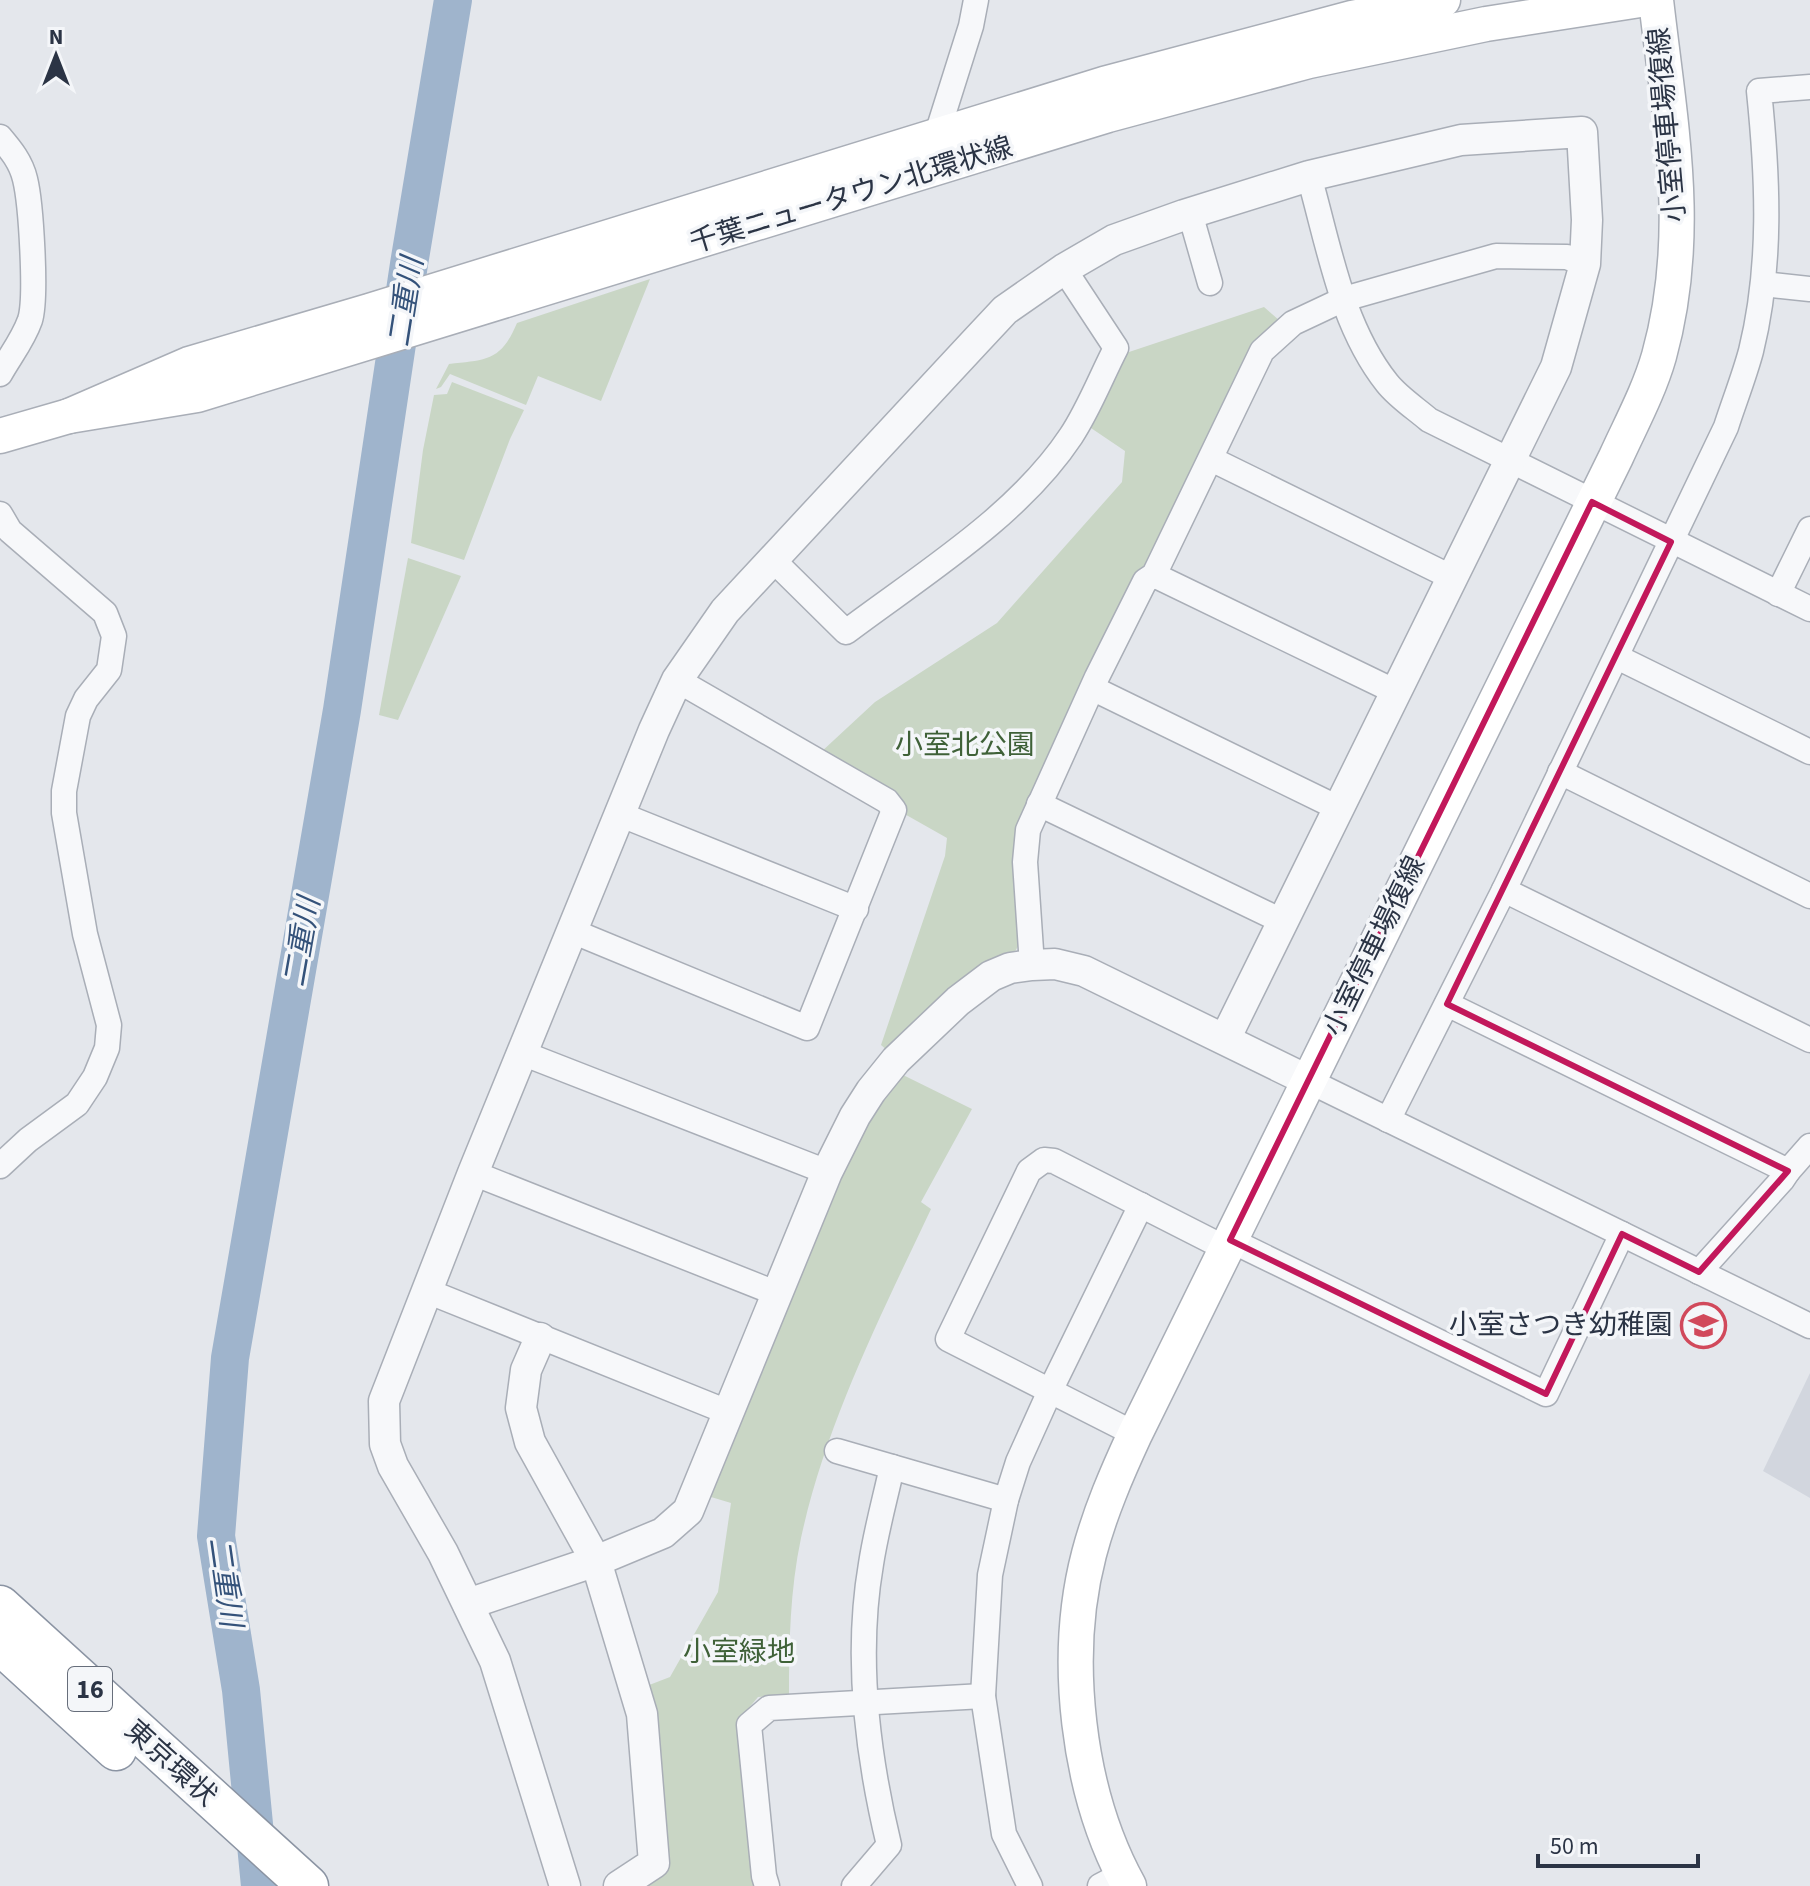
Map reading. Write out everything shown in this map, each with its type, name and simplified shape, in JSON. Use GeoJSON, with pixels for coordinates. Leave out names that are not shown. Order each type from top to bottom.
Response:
{"type":"FeatureCollection","features":[{"type":"Feature","properties":{"kind":"highway","name":"東京環状"},"geometry":{"type":"LineString","coordinates":[[0,1606],[180,1789],[268,1886]]}},
{"type":"Feature","properties":{"kind":"highway","name":"東京環状"},"geometry":{"type":"LineString","coordinates":[[0,1644],[180,1789],[308,1886]]}},
{"type":"Feature","properties":{"kind":"main road","name":"千葉ニュータウン北環状線"},"geometry":{"type":"LineString","coordinates":[[0,436],[69,416],[197,395],[368,327],[445,287],[1104,84],[1352,18],[1443,0]]}},
{"type":"Feature","properties":{"kind":"main road","name":"千葉ニュータウン北環状線"},"geometry":{"type":"LineString","coordinates":[[368,327],[440,321],[1108,115],[1309,61],[1486,24],[1640,0]]}},
{"type":"Feature","properties":{"kind":"main road","name":"小室停車場復線"},"geometry":{"type":"LineString","coordinates":[[1117,1882],[1080,1734],[1076,1686],[1080,1597],[1098,1523],[1135,1434],[1629,429],[1658,359],[1671,305],[1677,258],[1678,178],[1656,0]]}},
{"type":"Feature","properties":{"kind":"street"},"geometry":{"type":"LineString","coordinates":[[936,137],[971,26],[976,0]]}},
{"type":"Feature","properties":{"kind":"street"},"geometry":{"type":"LineString","coordinates":[[1388,1120],[1504,890],[1726,427],[1751,351],[1763,284],[1767,176],[1759,91],[1810,87]]}},
{"type":"Feature","properties":{"kind":"street"},"geometry":{"type":"LineString","coordinates":[[565,1886],[495,1661],[443,1553],[393,1466],[385,1444],[384,1401],[473,1173],[677,680],[725,611],[1005,310],[1064,269],[1114,240],[1309,176],[1461,140],[1582,132],[1587,220],[1585,264],[1556,367],[1225,1039]]}},
{"type":"Feature","properties":{"kind":"street"},"geometry":{"type":"LineString","coordinates":[[0,137],[14,153],[25,178],[33,309],[23,337],[0,374]]}},
{"type":"Feature","properties":{"kind":"street"},"geometry":{"type":"LineString","coordinates":[[1309,176],[1344,299],[1363,347],[1389,385],[1429,420],[1810,609]]}},
{"type":"Feature","properties":{"kind":"street"},"geometry":{"type":"LineString","coordinates":[[1190,213],[1210,283]]}},
{"type":"Feature","properties":{"kind":"street"},"geometry":{"type":"LineString","coordinates":[[1032,965],[1025,862],[1028,830],[1097,677],[1145,581],[1154,575],[1262,351],[1293,323],[1344,299],[1496,256],[1567,257],[1585,264]]}},
{"type":"Feature","properties":{"kind":"street"},"geometry":{"type":"LineString","coordinates":[[772,559],[846,632],[1007,510],[1040,477],[1072,435],[1116,348],[1064,269]]}},
{"type":"Feature","properties":{"kind":"street"},"geometry":{"type":"LineString","coordinates":[[1763,284],[1810,289]]}},
{"type":"Feature","properties":{"kind":"street"},"geometry":{"type":"LineString","coordinates":[[1211,459],[1453,578]]}},
{"type":"Feature","properties":{"kind":"street"},"geometry":{"type":"LineString","coordinates":[[0,514],[10,531],[105,613],[114,636],[109,670],[86,699],[78,716],[64,791],[64,813],[85,934],[109,1025],[107,1048],[95,1077],[77,1104],[28,1140],[0,1166]]}},
{"type":"Feature","properties":{"kind":"street"},"geometry":{"type":"LineString","coordinates":[[1778,594],[1810,529]]}},
{"type":"Feature","properties":{"kind":"street"},"geometry":{"type":"LineString","coordinates":[[1154,575],[1396,692]]}},
{"type":"Feature","properties":{"kind":"street"},"geometry":{"type":"LineString","coordinates":[[1617,657],[1810,752]]}},
{"type":"Feature","properties":{"kind":"street"},"geometry":{"type":"LineString","coordinates":[[572,931],[807,1028],[894,810],[887,801],[677,680]]}},
{"type":"Feature","properties":{"kind":"street"},"geometry":{"type":"LineString","coordinates":[[1094,689],[1338,808]]}},
{"type":"Feature","properties":{"kind":"street"},"geometry":{"type":"LineString","coordinates":[[1560,772],[1810,896]]}},
{"type":"Feature","properties":{"kind":"street"},"geometry":{"type":"LineString","coordinates":[[1039,804],[1284,922]]}},
{"type":"Feature","properties":{"kind":"street"},"geometry":{"type":"LineString","coordinates":[[619,814],[856,909]]}},
{"type":"Feature","properties":{"kind":"street"},"geometry":{"type":"LineString","coordinates":[[1504,890],[1810,1040]]}},
{"type":"Feature","properties":{"kind":"street"},"geometry":{"type":"LineString","coordinates":[[468,1604],[596,1561],[663,1533],[688,1511],[827,1172],[855,1116],[896,1060],[978,983],[1010,968],[1055,964],[1084,971],[1810,1326]]}},
{"type":"Feature","properties":{"kind":"street"},"geometry":{"type":"LineString","coordinates":[[1447,1004],[1788,1171]]}},
{"type":"Feature","properties":{"kind":"street"},"geometry":{"type":"LineString","coordinates":[[522,1053],[827,1172]]}},
{"type":"Feature","properties":{"kind":"street"},"geometry":{"type":"LineString","coordinates":[[1699,1272],[1810,1146]]}},
{"type":"Feature","properties":{"kind":"street"},"geometry":{"type":"LineString","coordinates":[[1135,1434],[948,1339],[1029,1171],[1044,1160],[1054,1161],[1141,1205],[1546,1394],[1622,1234]]}},
{"type":"Feature","properties":{"kind":"street"},"geometry":{"type":"LineString","coordinates":[[473,1173],[778,1294]]}},
{"type":"Feature","properties":{"kind":"street"},"geometry":{"type":"LineString","coordinates":[[1030,1886],[1004,1834],[983,1696],[990,1575],[1006,1500],[1018,1462],[1141,1205]]}},
{"type":"Feature","properties":{"kind":"street"},"geometry":{"type":"LineString","coordinates":[[427,1291],[730,1413]]}},
{"type":"Feature","properties":{"kind":"street"},"geometry":{"type":"LineString","coordinates":[[540,1338],[526,1370],[521,1408],[530,1442],[596,1561],[642,1714],[654,1863],[619,1886]]}},
{"type":"Feature","properties":{"kind":"street"},"geometry":{"type":"LineString","coordinates":[[837,1451],[1006,1500]]}},
{"type":"Feature","properties":{"kind":"street"},"geometry":{"type":"LineString","coordinates":[[854,1886],[889,1845],[874,1781],[865,1702],[866,1611],[871,1565],[892,1467]]}},
{"type":"Feature","properties":{"kind":"street"},"geometry":{"type":"LineString","coordinates":[[767,1886],[749,1725],[769,1708],[983,1696]]}},
{"type":"Feature","properties":{"kind":"highlighted area"},"geometry":{"type":"Polygon","coordinates":[[[1592,502],[1671,542],[1447,1004],[1788,1171],[1699,1272],[1622,1234],[1546,1394],[1230,1240],[1592,502]]]}},
{"type":"Feature","properties":{"kind":"shaded area"},"geometry":{"type":"Polygon","coordinates":[[[1810,1373],[1810,1498],[1763,1471],[1810,1373]]]}},
{"type":"Feature","properties":{"kind":"green space"},"geometry":{"type":"Polygon","coordinates":[[[650,279],[601,401],[538,376],[526,405],[450,374],[436,389],[449,364],[483,359],[498,352],[517,323],[650,279]]]}},
{"type":"Feature","properties":{"kind":"green space","name":"小室北公園"},"geometry":{"type":"Polygon","coordinates":[[[1264,307],[1280,321],[1031,803],[1021,941],[1013,955],[888,1051],[881,1045],[945,856],[947,838],[901,812],[820,753],[875,702],[997,623],[1122,482],[1125,451],[1088,426],[1126,353],[1264,307]]]}},
{"type":"Feature","properties":{"kind":"green space"},"geometry":{"type":"Polygon","coordinates":[[[452,382],[524,410],[464,560],[411,543],[423,450],[434,395],[447,394],[452,382]]]}},
{"type":"Feature","properties":{"kind":"green space"},"geometry":{"type":"Polygon","coordinates":[[[408,558],[461,576],[398,720],[379,715],[408,558]]]}},
{"type":"Feature","properties":{"kind":"green space","name":"小室緑地"},"geometry":{"type":"Polygon","coordinates":[[[903,1075],[972,1109],[921,1202],[931,1209],[857,1370],[825,1453],[801,1538],[794,1577],[789,1695],[758,1697],[738,1721],[755,1886],[641,1886],[644,1687],[670,1677],[718,1592],[731,1503],[711,1497],[841,1178],[868,1122],[903,1075]]]}},
{"type":"Feature","properties":{"kind":"waterway","name":"二重川"},"geometry":{"type":"LineString","coordinates":[[260,1886],[241,1690],[216,1536],[230,1358],[342,710],[409,264],[453,0]]}},
{"type":"Feature","properties":{"kind":"place","name":"小室さつき幼稚園"},"geometry":{"type":"Point","coordinates":[1704,1325]}}]}
